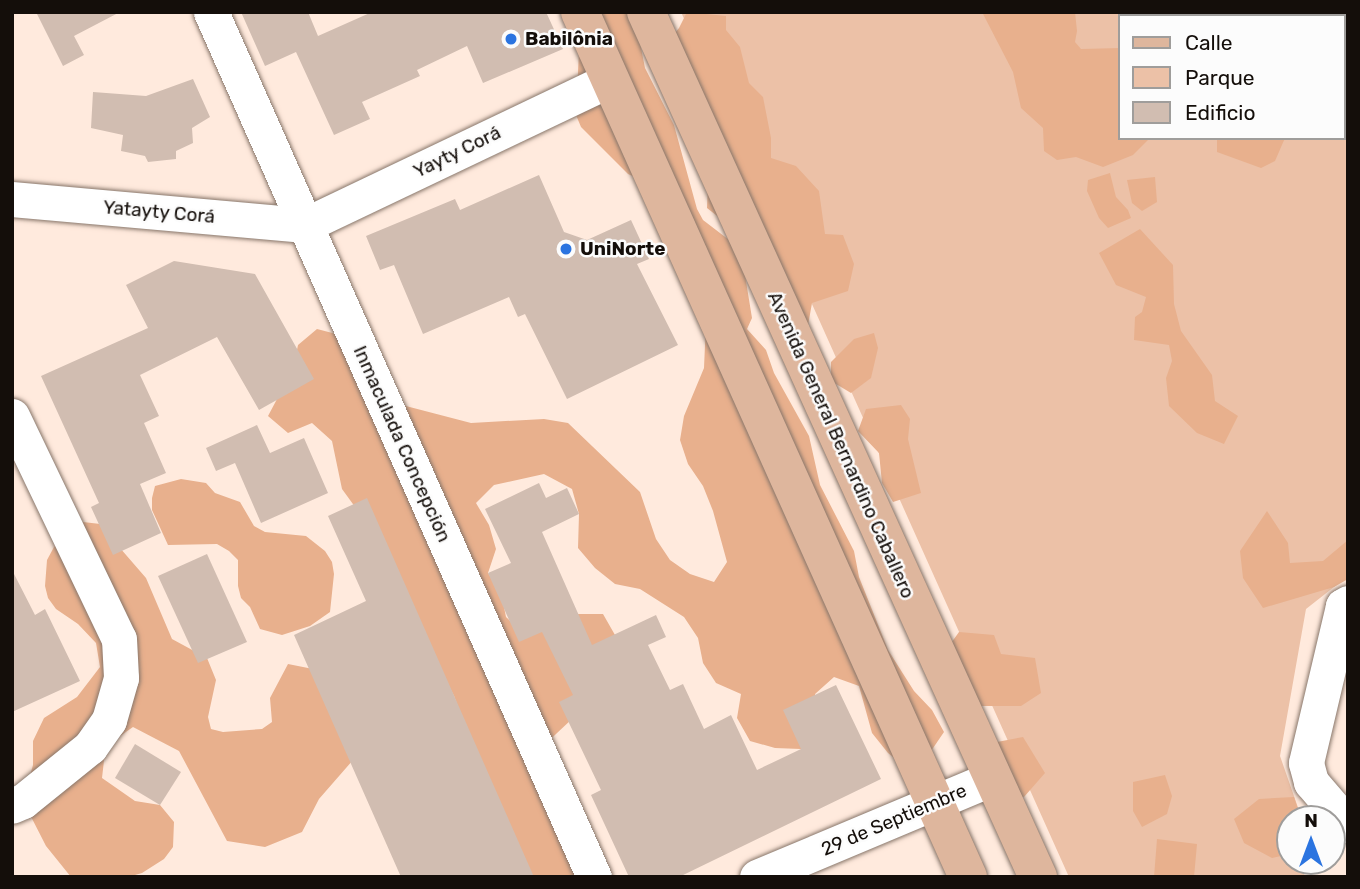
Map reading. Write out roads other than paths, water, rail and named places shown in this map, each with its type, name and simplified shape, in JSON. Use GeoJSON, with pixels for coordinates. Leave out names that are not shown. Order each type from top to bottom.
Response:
{"type":"FeatureCollection","features":[{"type":"Feature","properties":{"kind":"main road"},"geometry":{"type":"LineString","coordinates":[[580,12],[968,877]]}},
{"type":"Feature","properties":{"kind":"main road","name":"Avenida General Bernardino Caballero"},"geometry":{"type":"LineString","coordinates":[[646,12],[1038,877]]}},
{"type":"Feature","properties":{"kind":"street","name":"Inmaculada Concepción"},"geometry":{"type":"LineString","coordinates":[[211,12],[594,877]]}},
{"type":"Feature","properties":{"kind":"street","name":"Yayty Corá"},"geometry":{"type":"LineString","coordinates":[[305,225],[609,80]]}},
{"type":"Feature","properties":{"kind":"street","name":"Yatayty Corá"},"geometry":{"type":"LineString","coordinates":[[12,199],[305,225]]}},
{"type":"Feature","properties":{"kind":"street"},"geometry":{"type":"LineString","coordinates":[[12,415],[119,639],[121,678],[109,720],[90,747],[23,801],[12,806]]}},
{"type":"Feature","properties":{"kind":"street"},"geometry":{"type":"LineString","coordinates":[[1348,603],[1343,606],[1306,763],[1311,782],[1348,825]]}},
{"type":"Feature","properties":{"kind":"street","name":"29 de Septiembre"},"geometry":{"type":"LineString","coordinates":[[757,877],[993,778]]}},
{"type":"Feature","properties":{"kind":"place","name":"Babilônia"},"geometry":{"type":"Point","coordinates":[511,39]}},
{"type":"Feature","properties":{"kind":"place","name":"UniNorte"},"geometry":{"type":"Point","coordinates":[566,249]}}]}
